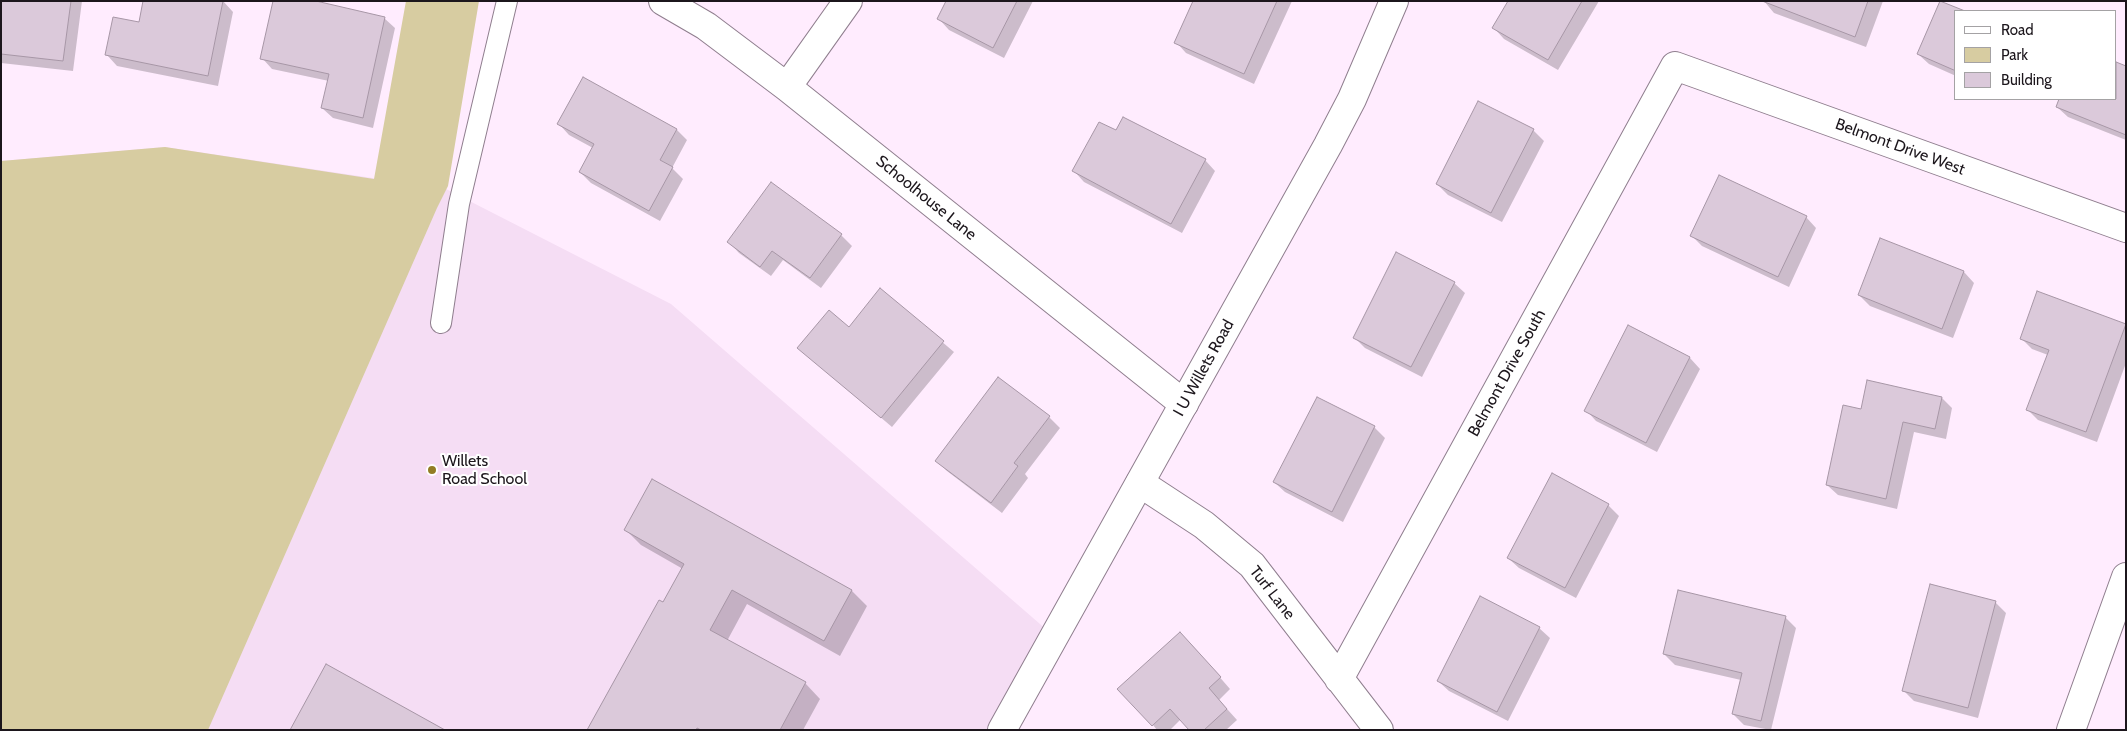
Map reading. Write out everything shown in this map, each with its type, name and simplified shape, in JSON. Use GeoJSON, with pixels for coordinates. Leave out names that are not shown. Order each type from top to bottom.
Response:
{"type":"FeatureCollection","features":[{"type":"Feature","properties":{"kind":"street","name":"Schoolhouse Lane"},"geometry":{"type":"LineString","coordinates":[[663,1],[712,30],[787,87],[1184,404]]}},
{"type":"Feature","properties":{"kind":"street"},"geometry":{"type":"LineString","coordinates":[[787,87],[848,1]]}},
{"type":"Feature","properties":{"kind":"street","name":"I U Willets Road"},"geometry":{"type":"LineString","coordinates":[[1002,730],[1328,145],[1360,82],[1394,1]]}},
{"type":"Feature","properties":{"kind":"street","name":"Belmont Drive West"},"geometry":{"type":"LineString","coordinates":[[1675,66],[2126,228]]}},
{"type":"Feature","properties":{"kind":"street","name":"Belmont Drive South"},"geometry":{"type":"LineString","coordinates":[[1339,679],[1675,66]]}},
{"type":"Feature","properties":{"kind":"street","name":"Turf Lane"},"geometry":{"type":"LineString","coordinates":[[1140,483],[1204,525],[1252,565],[1379,730]]}},
{"type":"Feature","properties":{"kind":"street"},"geometry":{"type":"LineString","coordinates":[[2071,730],[2126,577]]}},
{"type":"Feature","properties":{"kind":"lane"},"geometry":{"type":"LineString","coordinates":[[441,323],[458,204],[507,1]]}},
{"type":"Feature","properties":{"kind":"shaded area","name":"Willets Road School"},"geometry":{"type":"Polygon","coordinates":[[[165,147],[446,189],[671,304],[1055,637],[1002,730],[1,730],[1,161],[165,147]]]}},
{"type":"Feature","properties":{"kind":"green space"},"geometry":{"type":"Polygon","coordinates":[[[406,1],[479,1],[448,186],[208,730],[1,730],[1,161],[165,147],[374,179],[406,1]]]}},
{"type":"Feature","properties":{"kind":"building"},"geometry":{"type":"Polygon","coordinates":[[[1,1],[71,1],[63,61],[1,54],[1,1]]]}},
{"type":"Feature","properties":{"kind":"building"},"geometry":{"type":"Polygon","coordinates":[[[143,1],[223,1],[208,76],[105,55],[113,17],[139,22],[143,1]]]}},
{"type":"Feature","properties":{"kind":"building"},"geometry":{"type":"Polygon","coordinates":[[[273,1],[316,1],[385,17],[363,118],[321,108],[329,74],[260,59],[273,1]]]}},
{"type":"Feature","properties":{"kind":"building"},"geometry":{"type":"Polygon","coordinates":[[[946,1],[1017,1],[993,48],[937,19],[946,1]]]}},
{"type":"Feature","properties":{"kind":"building"},"geometry":{"type":"Polygon","coordinates":[[[1193,1],[1277,1],[1244,74],[1174,43],[1193,1]]]}},
{"type":"Feature","properties":{"kind":"building"},"geometry":{"type":"Polygon","coordinates":[[[1508,1],[1582,1],[1548,60],[1492,28],[1508,1]]]}},
{"type":"Feature","properties":{"kind":"building"},"geometry":{"type":"Polygon","coordinates":[[[1762,1],[1868,1],[1855,37],[1762,1]]]}},
{"type":"Feature","properties":{"kind":"building"},"geometry":{"type":"Polygon","coordinates":[[[1940,1],[1962,10],[1954,10],[1954,70],[1917,54],[1940,1]]]}},
{"type":"Feature","properties":{"kind":"building"},"geometry":{"type":"Polygon","coordinates":[[[2117,62],[2126,66],[2126,135],[2056,107],[2059,100],[2117,100],[2117,62]]]}},
{"type":"Feature","properties":{"kind":"building"},"geometry":{"type":"Polygon","coordinates":[[[583,77],[677,129],[660,160],[673,167],[649,211],[579,172],[594,144],[557,124],[583,77]]]}},
{"type":"Feature","properties":{"kind":"building"},"geometry":{"type":"Polygon","coordinates":[[[1478,101],[1534,129],[1491,213],[1436,184],[1478,101]]]}},
{"type":"Feature","properties":{"kind":"building"},"geometry":{"type":"Polygon","coordinates":[[[1123,117],[1206,159],[1171,224],[1072,171],[1099,122],[1116,130],[1123,117]]]}},
{"type":"Feature","properties":{"kind":"building"},"geometry":{"type":"Polygon","coordinates":[[[1719,175],[1807,216],[1778,277],[1690,236],[1719,175]]]}},
{"type":"Feature","properties":{"kind":"building"},"geometry":{"type":"Polygon","coordinates":[[[771,182],[842,234],[810,278],[772,251],[760,267],[727,242],[771,182]]]}},
{"type":"Feature","properties":{"kind":"building"},"geometry":{"type":"Polygon","coordinates":[[[1880,238],[1964,271],[1942,329],[1858,295],[1880,238]]]}},
{"type":"Feature","properties":{"kind":"building"},"geometry":{"type":"Polygon","coordinates":[[[1396,252],[1455,282],[1411,367],[1353,338],[1396,252]]]}},
{"type":"Feature","properties":{"kind":"building"},"geometry":{"type":"Polygon","coordinates":[[[880,288],[944,341],[881,418],[797,348],[829,310],[849,327],[880,288]]]}},
{"type":"Feature","properties":{"kind":"building"},"geometry":{"type":"Polygon","coordinates":[[[2037,291],[2126,324],[2086,432],[2026,410],[2049,350],[2020,339],[2037,291]]]}},
{"type":"Feature","properties":{"kind":"building"},"geometry":{"type":"Polygon","coordinates":[[[1628,325],[1690,357],[1646,443],[1584,411],[1628,325]]]}},
{"type":"Feature","properties":{"kind":"building"},"geometry":{"type":"Polygon","coordinates":[[[998,377],[1050,416],[1014,463],[1018,466],[991,503],[935,461],[998,377]]]}},
{"type":"Feature","properties":{"kind":"building"},"geometry":{"type":"Polygon","coordinates":[[[1867,380],[1942,397],[1935,429],[1903,422],[1886,499],[1826,485],[1843,405],[1861,409],[1867,380]]]}},
{"type":"Feature","properties":{"kind":"building"},"geometry":{"type":"Polygon","coordinates":[[[1317,397],[1375,426],[1332,512],[1273,482],[1317,397]]]}},
{"type":"Feature","properties":{"kind":"building"},"geometry":{"type":"Polygon","coordinates":[[[1552,473],[1609,504],[1565,588],[1507,558],[1552,473]]]}},
{"type":"Feature","properties":{"kind":"building"},"geometry":{"type":"Polygon","coordinates":[[[652,479],[852,590],[824,641],[732,590],[710,630],[806,682],[780,730],[701,730],[697,728],[696,730],[587,730],[659,600],[663,602],[684,564],[624,530],[652,479]]]}},
{"type":"Feature","properties":{"kind":"building"},"geometry":{"type":"Polygon","coordinates":[[[1930,584],[1996,601],[1968,708],[1902,691],[1930,584]]]}},
{"type":"Feature","properties":{"kind":"building"},"geometry":{"type":"Polygon","coordinates":[[[1678,590],[1786,616],[1761,721],[1732,714],[1742,673],[1663,654],[1678,590]]]}},
{"type":"Feature","properties":{"kind":"building"},"geometry":{"type":"Polygon","coordinates":[[[1480,596],[1540,627],[1497,712],[1437,681],[1480,596]]]}},
{"type":"Feature","properties":{"kind":"building"},"geometry":{"type":"Polygon","coordinates":[[[1180,632],[1221,677],[1209,688],[1227,709],[1204,730],[1189,730],[1170,709],[1152,726],[1117,689],[1180,632]]]}},
{"type":"Feature","properties":{"kind":"building"},"geometry":{"type":"Polygon","coordinates":[[[326,664],[445,730],[290,730],[326,664]]]}},
{"type":"Feature","properties":{"kind":"place","name":"Willets Road School"},"geometry":{"type":"Point","coordinates":[432,470]}}]}
